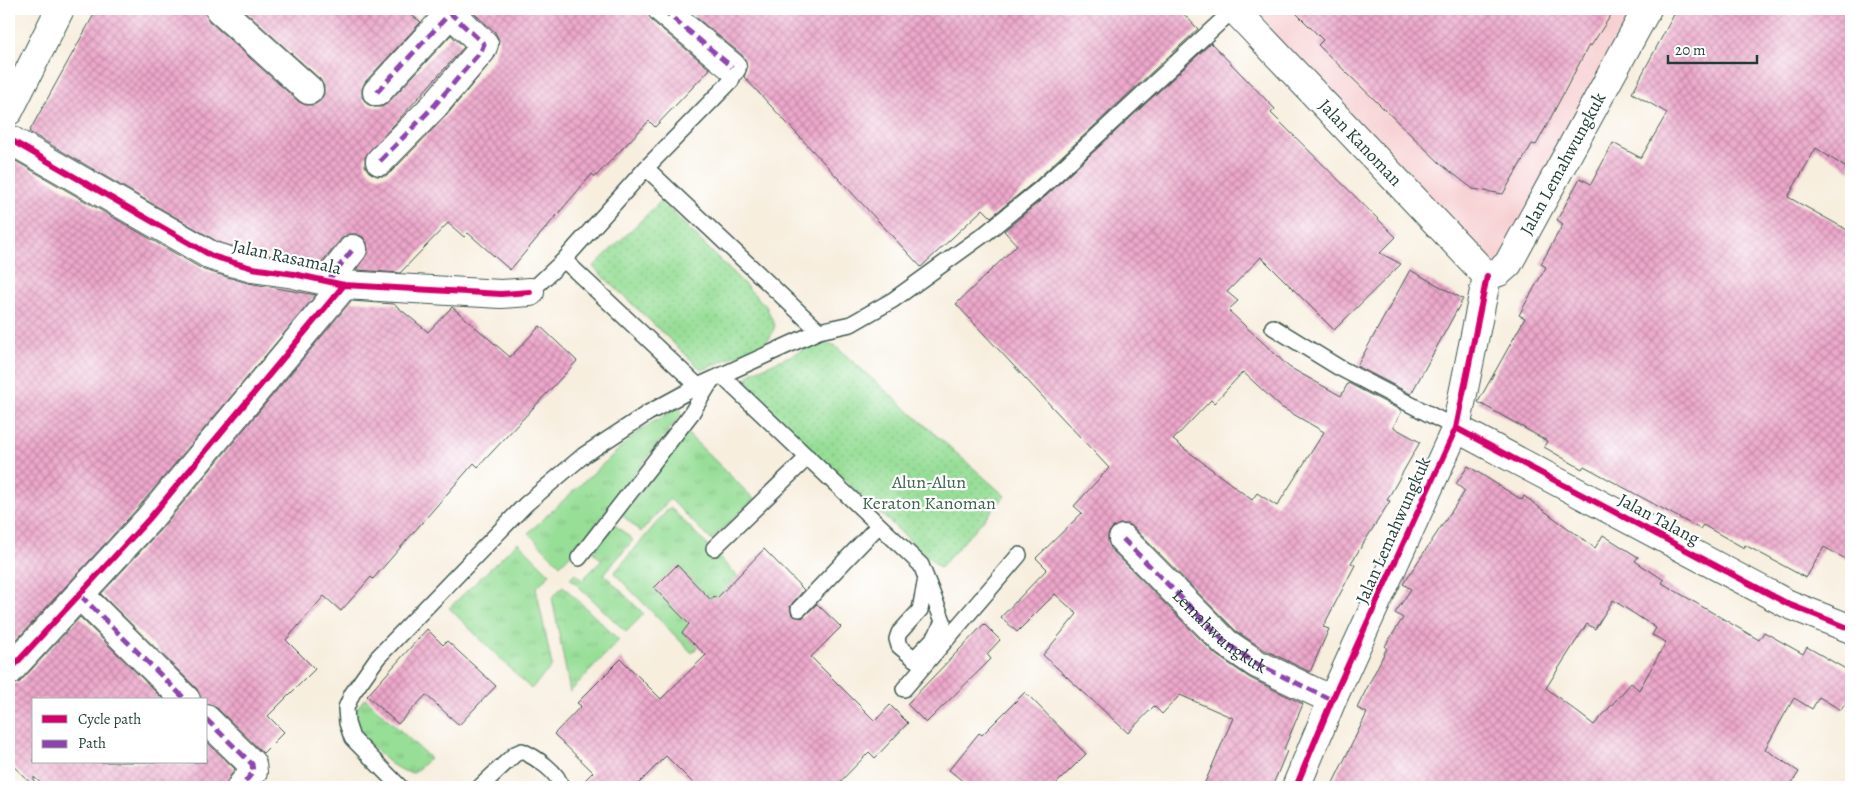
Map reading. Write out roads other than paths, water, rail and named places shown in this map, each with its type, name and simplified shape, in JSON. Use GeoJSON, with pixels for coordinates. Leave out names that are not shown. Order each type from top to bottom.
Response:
{"type":"FeatureCollection","features":[{"type":"Feature","properties":{"kind":"street"},"geometry":{"type":"LineString","coordinates":[[9,111],[60,9]]}},
{"type":"Feature","properties":{"kind":"street"},"geometry":{"type":"LineString","coordinates":[[219,9],[309,90]]}},
{"type":"Feature","properties":{"kind":"street"},"geometry":{"type":"LineString","coordinates":[[662,9],[732,68]]}},
{"type":"Feature","properties":{"kind":"street","name":"Jalan Kanoman"},"geometry":{"type":"LineString","coordinates":[[1234,9],[1487,276]]}},
{"type":"Feature","properties":{"kind":"street","name":"Jalan Lemahwungkuk"},"geometry":{"type":"LineString","coordinates":[[1296,787],[1332,700],[1456,428],[1487,276],[1499,272],[1508,264],[1647,9]]}},
{"type":"Feature","properties":{"kind":"street"},"geometry":{"type":"LineString","coordinates":[[377,92],[452,11],[484,44],[481,51],[434,106],[380,160]]}},
{"type":"Feature","properties":{"kind":"street","name":"Jalan Rasamala"},"geometry":{"type":"LineString","coordinates":[[9,139],[212,256],[252,268],[335,283],[501,294],[530,292]]}},
{"type":"Feature","properties":{"kind":"street"},"geometry":{"type":"LineString","coordinates":[[9,671],[149,519],[335,283],[353,249]]}},
{"type":"Feature","properties":{"kind":"street","name":"Jalan Talang"},"geometry":{"type":"LineString","coordinates":[[1456,428],[1788,604],[1851,629]]}},
{"type":"Feature","properties":{"kind":"street","name":"Lemahwungkuk"},"geometry":{"type":"LineString","coordinates":[[1123,539],[1226,643],[1257,664],[1332,700]]}},
{"type":"Feature","properties":{"kind":"street"},"geometry":{"type":"LineString","coordinates":[[80,595],[184,698]]}},
{"type":"Feature","properties":{"kind":"street"},"geometry":{"type":"LineString","coordinates":[[208,722],[252,764],[253,772],[241,787]]}},
{"type":"Feature","properties":{"kind":"lane"},"geometry":{"type":"LineString","coordinates":[[400,787],[352,738],[347,722],[346,708],[362,678],[378,657],[533,498],[584,455],[648,412],[819,331],[851,324],[894,300],[986,232],[1040,188],[1234,9]]}},
{"type":"Feature","properties":{"kind":"lane"},"geometry":{"type":"LineString","coordinates":[[530,292],[564,260],[646,168],[731,81],[734,74],[732,68]]}},
{"type":"Feature","properties":{"kind":"lane"},"geometry":{"type":"LineString","coordinates":[[646,168],[819,331]]}},
{"type":"Feature","properties":{"kind":"lane"},"geometry":{"type":"LineString","coordinates":[[564,260],[710,381],[808,457],[921,565],[943,621],[904,690]]}},
{"type":"Feature","properties":{"kind":"lane"},"geometry":{"type":"LineString","coordinates":[[1273,326],[1338,367],[1456,428]]}},
{"type":"Feature","properties":{"kind":"lane"},"geometry":{"type":"LineString","coordinates":[[579,558],[692,414],[710,381]]}},
{"type":"Feature","properties":{"kind":"lane"},"geometry":{"type":"LineString","coordinates":[[714,548],[808,457]]}},
{"type":"Feature","properties":{"kind":"lane"},"geometry":{"type":"LineString","coordinates":[[800,609],[879,525]]}},
{"type":"Feature","properties":{"kind":"lane"},"geometry":{"type":"LineString","coordinates":[[919,662],[1020,555]]}},
{"type":"Feature","properties":{"kind":"lane"},"geometry":{"type":"LineString","coordinates":[[919,662],[899,646],[896,639],[898,633],[920,610],[926,578]]}},
{"type":"Feature","properties":{"kind":"lane"},"geometry":{"type":"LineString","coordinates":[[480,787],[515,754],[522,751],[534,757],[554,775],[560,781],[561,787]]}},
{"type":"Feature","properties":{"kind":"park label","name":"Alun-Alun Keraton Kanoman"},"geometry":{"type":"Point","coordinates":[929,492]}}]}
